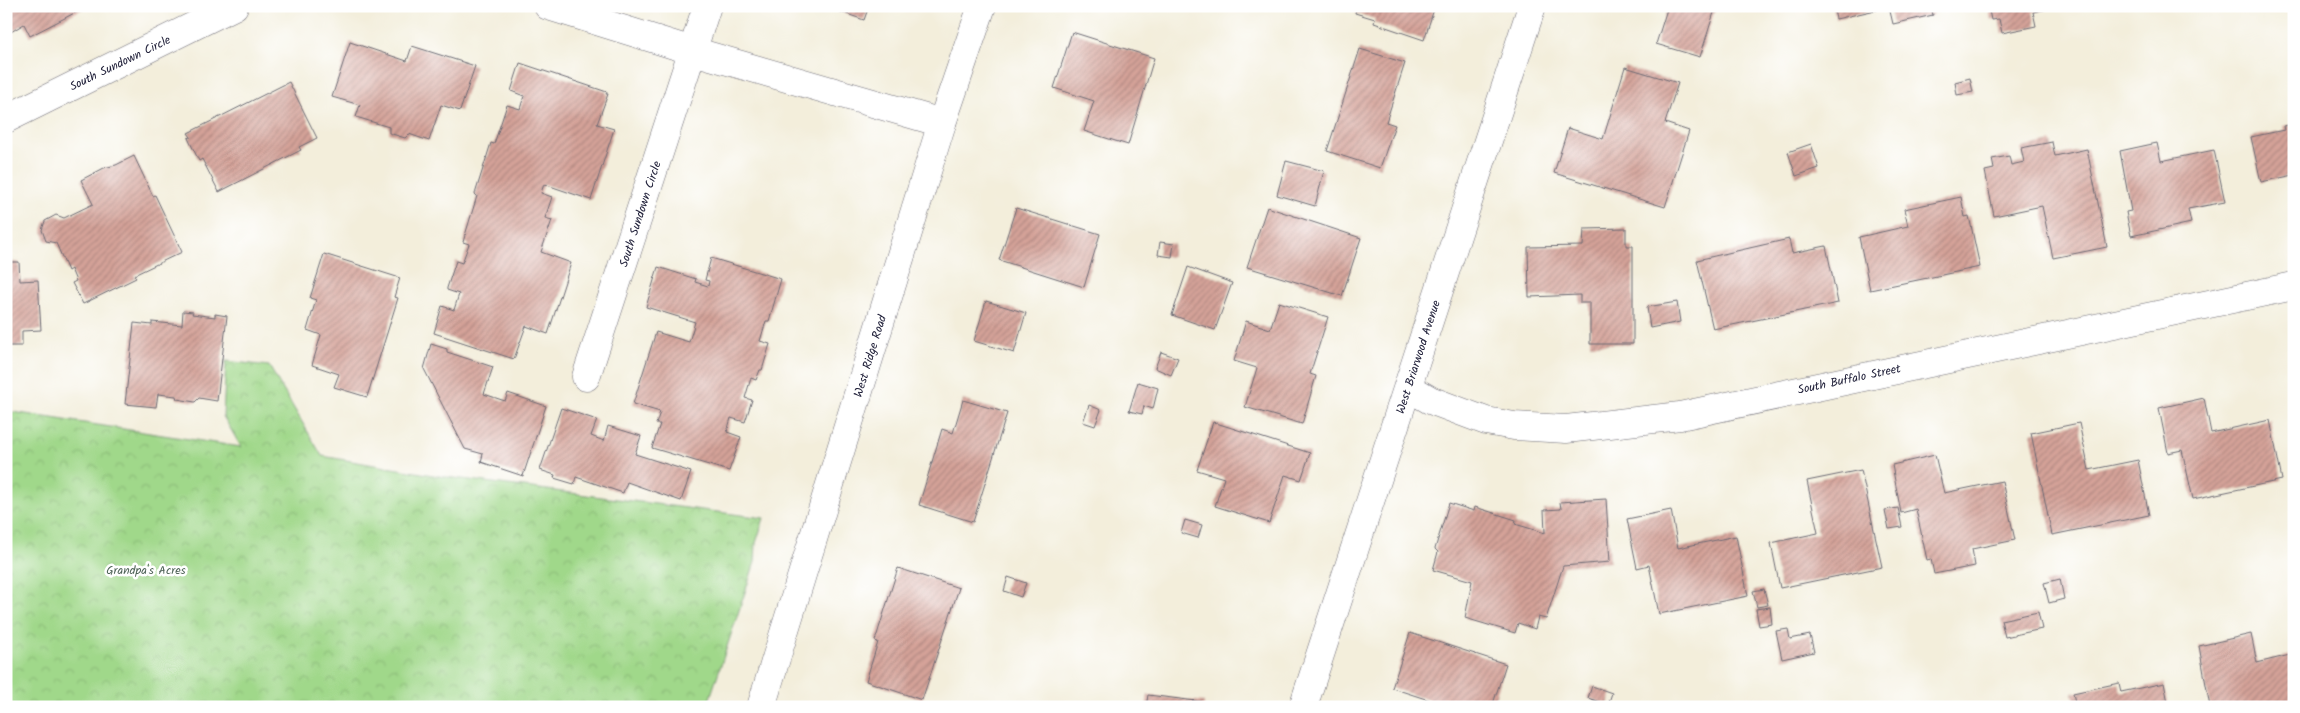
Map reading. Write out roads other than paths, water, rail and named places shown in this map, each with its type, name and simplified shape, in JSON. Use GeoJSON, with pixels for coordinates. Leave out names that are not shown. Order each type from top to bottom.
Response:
{"type":"FeatureCollection","features":[{"type":"Feature","properties":{"kind":"street","name":"South Sundown Circle"},"geometry":{"type":"LineString","coordinates":[[6,119],[234,6]]}},
{"type":"Feature","properties":{"kind":"street"},"geometry":{"type":"LineString","coordinates":[[548,6],[693,51],[942,123]]}},
{"type":"Feature","properties":{"kind":"street","name":"South Sundown Circle"},"geometry":{"type":"LineString","coordinates":[[586,377],[707,6]]}},
{"type":"Feature","properties":{"kind":"street","name":"West Ridge Road"},"geometry":{"type":"LineString","coordinates":[[761,707],[942,123],[982,6]]}},
{"type":"Feature","properties":{"kind":"street","name":"West Briarwood Avenue"},"geometry":{"type":"LineString","coordinates":[[1303,707],[1532,6]]}},
{"type":"Feature","properties":{"kind":"street","name":"South Buffalo Street"},"geometry":{"type":"LineString","coordinates":[[1408,387],[1430,400],[1486,421],[1514,426],[1549,428],[1585,427],[1680,416],[2294,286]]}},
{"type":"Feature","properties":{"kind":"park label","name":"Grandpa's Acres"},"geometry":{"type":"Point","coordinates":[146,570]}}]}
